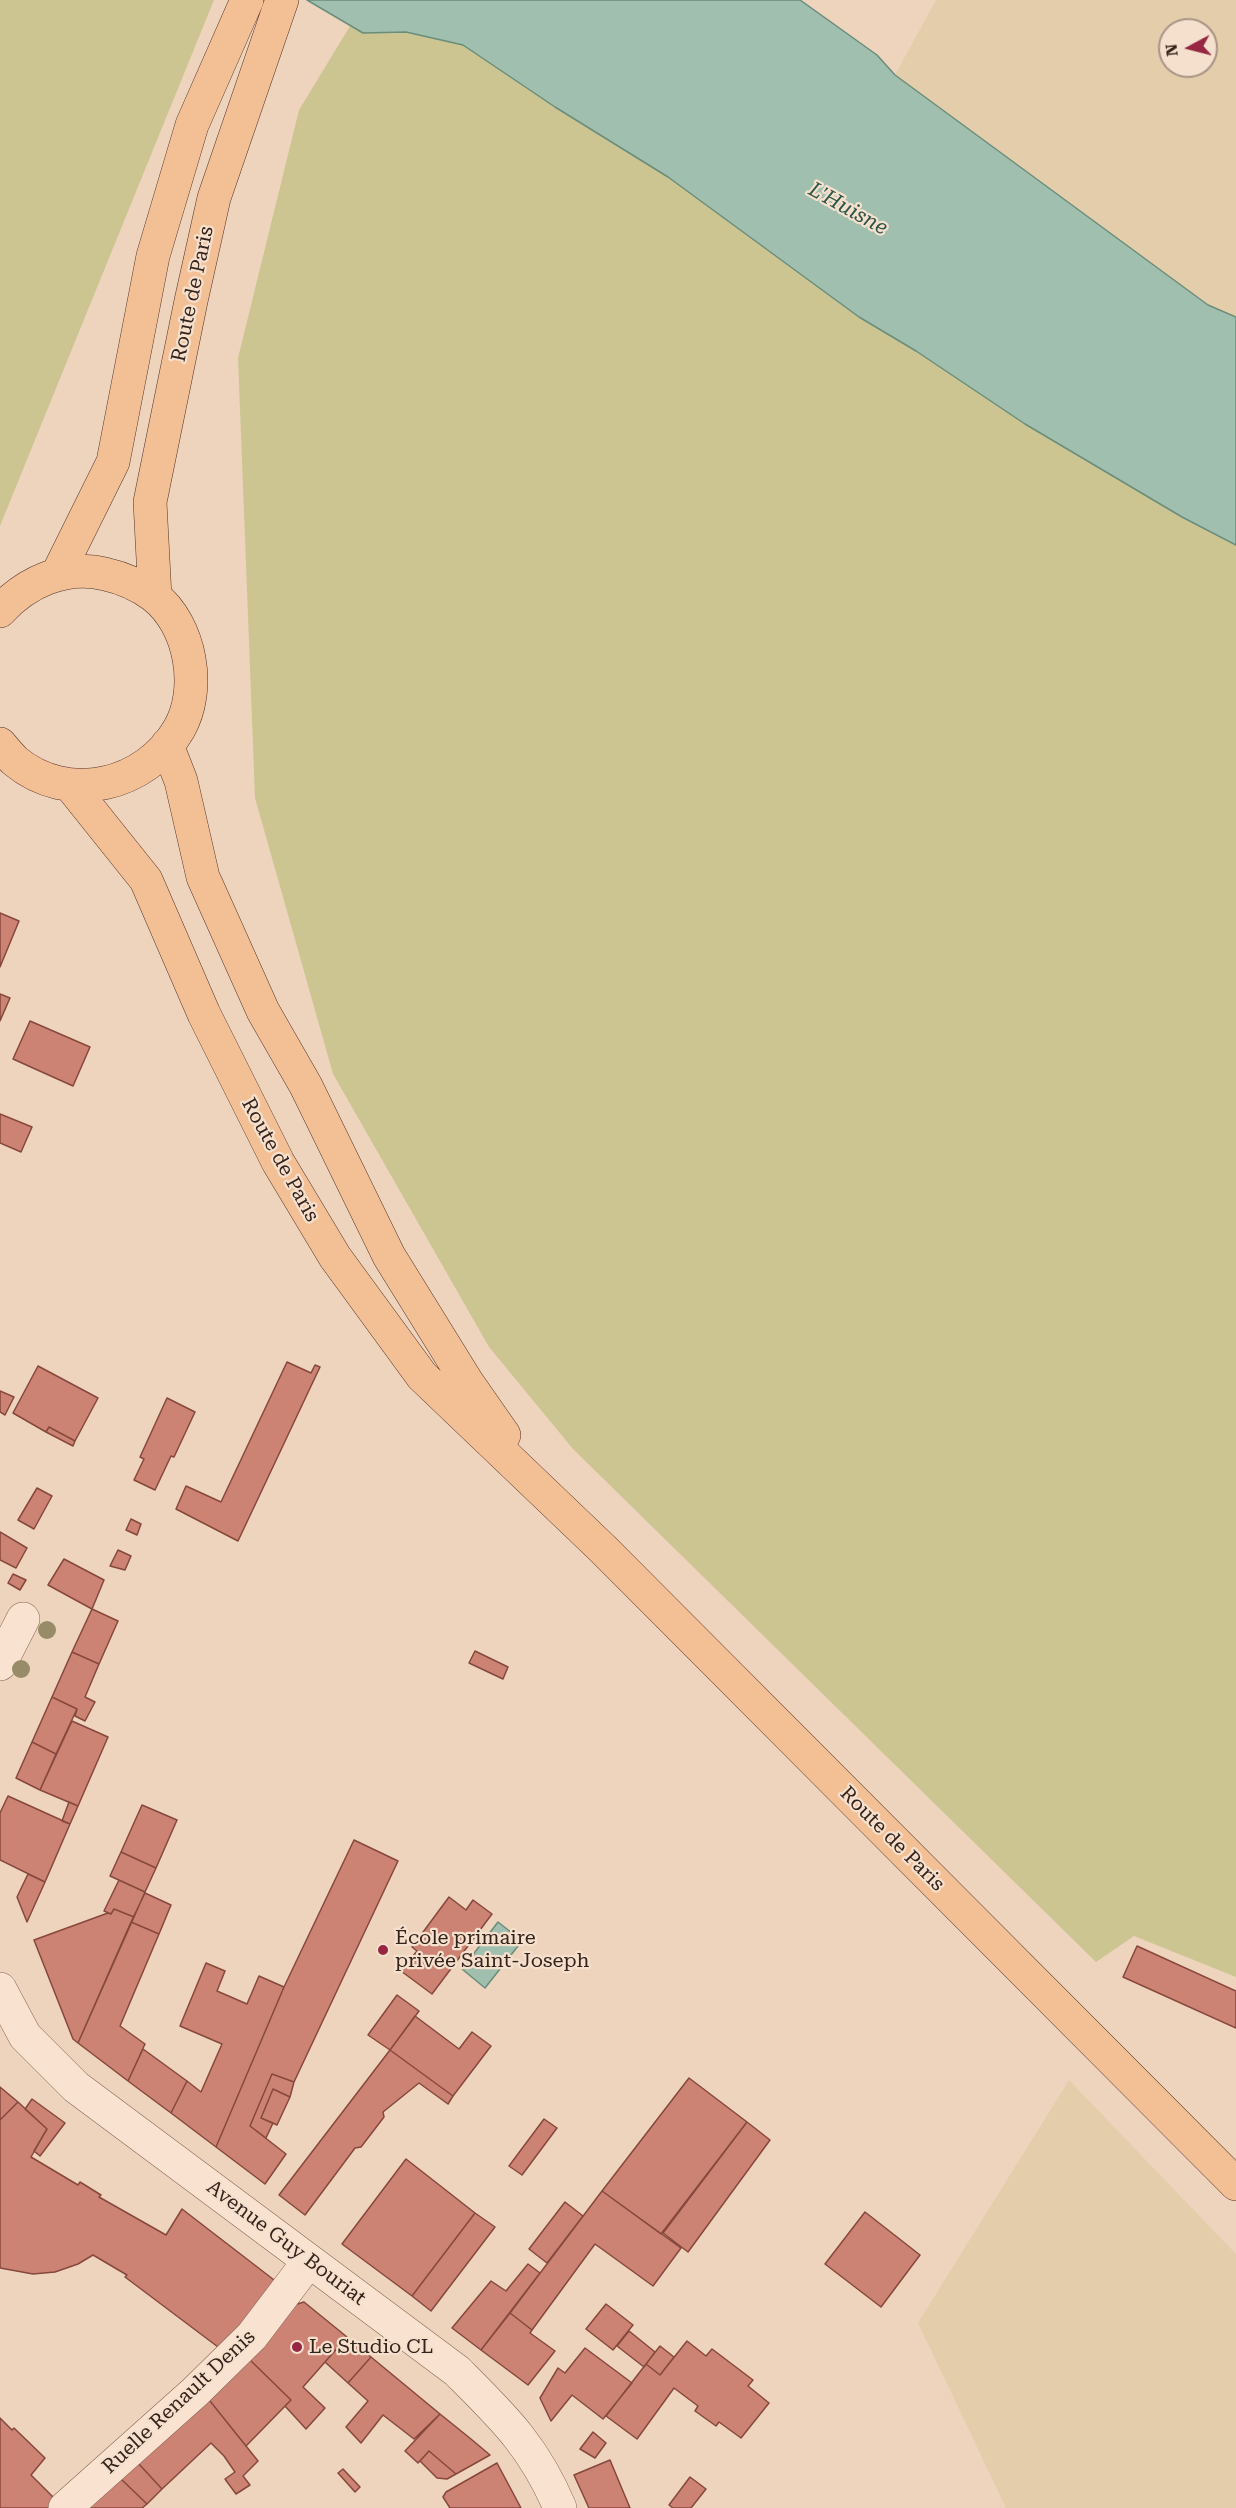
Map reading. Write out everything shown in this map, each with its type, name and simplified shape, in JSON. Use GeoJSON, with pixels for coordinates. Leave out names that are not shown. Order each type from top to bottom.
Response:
{"type":"FeatureCollection","features":[{"type":"Feature","properties":{"kind":"main road"},"geometry":{"type":"LineString","coordinates":[[58,573],[113,462],[153,256],[192,125],[247,0]]}},
{"type":"Feature","properties":{"kind":"main road","name":"Route de Paris"},"geometry":{"type":"LineString","coordinates":[[155,597],[150,502],[187,324],[214,198],[278,8]]}},
{"type":"Feature","properties":{"kind":"main road"},"geometry":{"type":"LineString","coordinates":[[0,611],[27,587],[58,573],[92,571],[126,579],[155,597],[178,625],[190,658],[191,694],[180,728],[159,756],[129,776],[100,785],[70,785],[41,777],[15,761],[0,744]]}},
{"type":"Feature","properties":{"kind":"main road","name":"Route de Paris"},"geometry":{"type":"LineString","coordinates":[[167,745],[181,781],[204,877],[263,1011],[306,1086],[389,1256],[467,1382],[547,1496]]}},
{"type":"Feature","properties":{"kind":"main road","name":"Route de Paris"},"geometry":{"type":"LineString","coordinates":[[70,785],[146,880],[204,1014],[278,1162],[335,1257],[422,1376],[547,1496],[1236,2184]]}},
{"type":"Feature","properties":{"kind":"street"},"geometry":{"type":"LineString","coordinates":[[0,1664],[23,1619]]}},
{"type":"Feature","properties":{"kind":"street","name":"Avenue Guy Bouriat"},"geometry":{"type":"LineString","coordinates":[[0,1989],[25,2036],[76,2087],[456,2371],[502,2415],[526,2444],[560,2508]]}},
{"type":"Feature","properties":{"kind":"street","name":"Ruelle Renault Denis"},"geometry":{"type":"LineString","coordinates":[[65,2508],[195,2392],[252,2336],[309,2261]]}},
{"type":"Feature","properties":{"kind":"shaded area"},"geometry":{"type":"Polygon","coordinates":[[[0,0],[214,0],[0,526],[0,0]]]}},
{"type":"Feature","properties":{"kind":"shaded area"},"geometry":{"type":"Polygon","coordinates":[[[936,0],[1236,0],[1236,317],[1208,305],[895,75],[936,0]]]}},
{"type":"Feature","properties":{"kind":"shaded area"},"geometry":{"type":"Polygon","coordinates":[[[350,26],[363,33],[406,32],[463,45],[668,176],[801,275],[1025,424],[1182,517],[1236,545],[1236,1977],[1134,1936],[1096,1962],[573,1449],[489,1347],[333,1074],[255,798],[238,358],[299,110],[350,26]]]}},
{"type":"Feature","properties":{"kind":"shaded area"},"geometry":{"type":"Polygon","coordinates":[[[1069,2080],[1236,2254],[1236,2508],[1006,2508],[918,2323],[1069,2080]]]}},
{"type":"Feature","properties":{"kind":"water","name":"L'Huisne"},"geometry":{"type":"Polygon","coordinates":[[[307,0],[800,0],[877,55],[895,75],[1208,305],[1236,317],[1236,545],[1182,517],[1025,424],[916,351],[859,317],[668,177],[555,107],[463,45],[406,32],[363,33],[307,0]]]}},
{"type":"Feature","properties":{"kind":"water"},"geometry":{"type":"Polygon","coordinates":[[[498,1922],[522,1941],[485,1988],[462,1969],[498,1922]]]}},
{"type":"Feature","properties":{"kind":"building"},"geometry":{"type":"Polygon","coordinates":[[[0,913],[19,921],[0,967],[0,913]]]}},
{"type":"Feature","properties":{"kind":"building"},"geometry":{"type":"Polygon","coordinates":[[[0,994],[10,998],[0,1021],[0,994]]]}},
{"type":"Feature","properties":{"kind":"building"},"geometry":{"type":"Polygon","coordinates":[[[30,1021],[90,1047],[73,1086],[13,1059],[30,1021]]]}},
{"type":"Feature","properties":{"kind":"building"},"geometry":{"type":"Polygon","coordinates":[[[0,1114],[32,1127],[21,1152],[0,1143],[0,1114]]]}},
{"type":"Feature","properties":{"kind":"building"},"geometry":{"type":"Polygon","coordinates":[[[287,1362],[311,1373],[315,1365],[320,1367],[238,1541],[176,1509],[186,1486],[221,1502],[287,1362]]]}},
{"type":"Feature","properties":{"kind":"building"},"geometry":{"type":"Polygon","coordinates":[[[38,1366],[98,1398],[75,1441],[49,1427],[46,1432],[13,1413],[38,1366]]]}},
{"type":"Feature","properties":{"kind":"building"},"geometry":{"type":"Polygon","coordinates":[[[0,1391],[14,1397],[5,1415],[0,1412],[0,1391]]]}},
{"type":"Feature","properties":{"kind":"building"},"geometry":{"type":"Polygon","coordinates":[[[167,1398],[195,1412],[174,1457],[171,1456],[155,1490],[134,1480],[144,1459],[140,1457],[167,1398]]]}},
{"type":"Feature","properties":{"kind":"building"},"geometry":{"type":"Polygon","coordinates":[[[49,1427],[75,1441],[73,1446],[46,1432],[49,1427]]]}},
{"type":"Feature","properties":{"kind":"building"},"geometry":{"type":"Polygon","coordinates":[[[37,1488],[52,1496],[34,1529],[18,1520],[37,1488]]]}},
{"type":"Feature","properties":{"kind":"building"},"geometry":{"type":"Polygon","coordinates":[[[131,1519],[141,1524],[137,1535],[126,1530],[131,1519]]]}},
{"type":"Feature","properties":{"kind":"building"},"geometry":{"type":"Polygon","coordinates":[[[0,1532],[27,1548],[16,1568],[0,1560],[0,1532]]]}},
{"type":"Feature","properties":{"kind":"building"},"geometry":{"type":"Polygon","coordinates":[[[118,1550],[131,1556],[125,1570],[110,1566],[118,1550]]]}},
{"type":"Feature","properties":{"kind":"building"},"geometry":{"type":"Polygon","coordinates":[[[64,1559],[104,1580],[92,1609],[48,1585],[64,1559]]]}},
{"type":"Feature","properties":{"kind":"building"},"geometry":{"type":"Polygon","coordinates":[[[13,1574],[26,1580],[20,1590],[8,1583],[13,1574]]]}},
{"type":"Feature","properties":{"kind":"building"},"geometry":{"type":"Polygon","coordinates":[[[92,1609],[118,1621],[99,1664],[72,1652],[92,1609]]]}},
{"type":"Feature","properties":{"kind":"building"},"geometry":{"type":"Polygon","coordinates":[[[475,1651],[508,1667],[503,1679],[469,1663],[475,1651]]]}},
{"type":"Feature","properties":{"kind":"building"},"geometry":{"type":"Polygon","coordinates":[[[72,1652],[99,1664],[85,1697],[95,1702],[85,1721],[75,1716],[77,1709],[52,1697],[72,1652]]]}},
{"type":"Feature","properties":{"kind":"building"},"geometry":{"type":"Polygon","coordinates":[[[52,1697],[77,1709],[56,1754],[32,1742],[52,1697]]]}},
{"type":"Feature","properties":{"kind":"building"},"geometry":{"type":"Polygon","coordinates":[[[72,1721],[108,1737],[78,1806],[40,1790],[72,1721]]]}},
{"type":"Feature","properties":{"kind":"building"},"geometry":{"type":"Polygon","coordinates":[[[32,1742],[56,1754],[40,1790],[16,1778],[32,1742]]]}},
{"type":"Feature","properties":{"kind":"building"},"geometry":{"type":"Polygon","coordinates":[[[8,1796],[70,1824],[45,1882],[0,1860],[0,1813],[8,1796]]]}},
{"type":"Feature","properties":{"kind":"building"},"geometry":{"type":"Polygon","coordinates":[[[69,1802],[78,1806],[70,1824],[62,1821],[69,1802]]]}},
{"type":"Feature","properties":{"kind":"building"},"geometry":{"type":"Polygon","coordinates":[[[142,1805],[177,1820],[156,1868],[121,1852],[142,1805]]]}},
{"type":"Feature","properties":{"kind":"building"},"geometry":{"type":"Polygon","coordinates":[[[354,1840],[398,1861],[294,2082],[272,2074],[250,2126],[286,2154],[265,2184],[216,2147],[284,1987],[354,1840]]]}},
{"type":"Feature","properties":{"kind":"building"},"geometry":{"type":"Polygon","coordinates":[[[121,1852],[156,1868],[145,1892],[110,1876],[121,1852]]]}},
{"type":"Feature","properties":{"kind":"building"},"geometry":{"type":"Polygon","coordinates":[[[28,1874],[45,1882],[27,1922],[17,1897],[28,1874]]]}},
{"type":"Feature","properties":{"kind":"building"},"geometry":{"type":"Polygon","coordinates":[[[119,1880],[145,1892],[134,1917],[114,1909],[111,1914],[104,1911],[119,1880]]]}},
{"type":"Feature","properties":{"kind":"building"},"geometry":{"type":"Polygon","coordinates":[[[145,1893],[171,1905],[159,1934],[131,1922],[145,1893]]]}},
{"type":"Feature","properties":{"kind":"building"},"geometry":{"type":"Polygon","coordinates":[[[449,1897],[466,1910],[473,1900],[492,1914],[432,1994],[401,1971],[417,1951],[412,1947],[449,1897]]]}},
{"type":"Feature","properties":{"kind":"building"},"geometry":{"type":"Polygon","coordinates":[[[114,1909],[134,1917],[78,2043],[73,2039],[34,1940],[108,1913],[111,1914],[114,1909]]]}},
{"type":"Feature","properties":{"kind":"building"},"geometry":{"type":"Polygon","coordinates":[[[131,1922],[159,1934],[120,2026],[145,2044],[128,2081],[78,2043],[131,1922]]]}},
{"type":"Feature","properties":{"kind":"building"},"geometry":{"type":"Polygon","coordinates":[[[1137,1946],[1236,1991],[1236,2028],[1123,1977],[1137,1946]]]}},
{"type":"Feature","properties":{"kind":"building"},"geometry":{"type":"Polygon","coordinates":[[[206,1963],[225,1971],[217,1991],[247,2004],[259,1976],[284,1987],[216,2147],[171,2113],[187,2081],[201,2092],[222,2044],[180,2026],[206,1963]]]}},
{"type":"Feature","properties":{"kind":"building"},"geometry":{"type":"Polygon","coordinates":[[[397,1995],[419,2011],[390,2050],[368,2035],[397,1995]]]}},
{"type":"Feature","properties":{"kind":"building"},"geometry":{"type":"Polygon","coordinates":[[[415,2016],[459,2049],[472,2032],[491,2046],[453,2096],[390,2050],[415,2016]]]}},
{"type":"Feature","properties":{"kind":"building"},"geometry":{"type":"Polygon","coordinates":[[[143,2049],[187,2081],[171,2113],[128,2081],[143,2049]]]}},
{"type":"Feature","properties":{"kind":"building"},"geometry":{"type":"Polygon","coordinates":[[[390,2050],[453,2096],[448,2104],[419,2083],[383,2112],[384,2117],[361,2147],[355,2148],[305,2215],[279,2195],[390,2050]]]}},
{"type":"Feature","properties":{"kind":"building"},"geometry":{"type":"Polygon","coordinates":[[[272,2074],[294,2082],[290,2097],[273,2089],[261,2118],[273,2123],[266,2138],[250,2126],[272,2074]]]}},
{"type":"Feature","properties":{"kind":"building"},"geometry":{"type":"Polygon","coordinates":[[[689,2078],[747,2122],[661,2234],[602,2191],[689,2078]]]}},
{"type":"Feature","properties":{"kind":"building"},"geometry":{"type":"Polygon","coordinates":[[[0,2087],[18,2102],[0,2120],[0,2087]]]}},
{"type":"Feature","properties":{"kind":"building"},"geometry":{"type":"Polygon","coordinates":[[[273,2089],[290,2097],[277,2125],[261,2118],[273,2089]]]}},
{"type":"Feature","properties":{"kind":"building"},"geometry":{"type":"Polygon","coordinates":[[[32,2099],[65,2123],[40,2156],[34,2151],[47,2129],[25,2109],[32,2099]]]}},
{"type":"Feature","properties":{"kind":"building"},"geometry":{"type":"Polygon","coordinates":[[[18,2102],[47,2129],[31,2157],[78,2185],[80,2182],[101,2195],[99,2197],[166,2235],[182,2209],[278,2283],[222,2350],[125,2277],[127,2275],[93,2255],[78,2264],[55,2272],[33,2274],[0,2268],[0,2120],[18,2102]]]}},
{"type":"Feature","properties":{"kind":"building"},"geometry":{"type":"Polygon","coordinates":[[[544,2119],[557,2128],[522,2175],[509,2166],[544,2119]]]}},
{"type":"Feature","properties":{"kind":"building"},"geometry":{"type":"Polygon","coordinates":[[[747,2122],[770,2140],[688,2252],[663,2233],[747,2122]]]}},
{"type":"Feature","properties":{"kind":"building"},"geometry":{"type":"Polygon","coordinates":[[[406,2159],[475,2213],[412,2296],[342,2244],[406,2159]]]}},
{"type":"Feature","properties":{"kind":"building"},"geometry":{"type":"Polygon","coordinates":[[[602,2191],[681,2248],[653,2286],[595,2244],[532,2330],[510,2313],[602,2191]]]}},
{"type":"Feature","properties":{"kind":"building"},"geometry":{"type":"Polygon","coordinates":[[[565,2202],[583,2216],[547,2263],[529,2249],[565,2202]]]}},
{"type":"Feature","properties":{"kind":"building"},"geometry":{"type":"Polygon","coordinates":[[[865,2212],[920,2255],[881,2307],[825,2264],[865,2212]]]}},
{"type":"Feature","properties":{"kind":"building"},"geometry":{"type":"Polygon","coordinates":[[[475,2213],[495,2227],[431,2311],[412,2296],[475,2213]]]}},
{"type":"Feature","properties":{"kind":"building"},"geometry":{"type":"Polygon","coordinates":[[[528,2264],[540,2273],[481,2350],[452,2328],[491,2281],[506,2291],[528,2264]]]}},
{"type":"Feature","properties":{"kind":"building"},"geometry":{"type":"Polygon","coordinates":[[[304,2302],[347,2337],[303,2387],[325,2408],[306,2429],[285,2406],[291,2400],[247,2357],[294,2305],[304,2302]]]}},
{"type":"Feature","properties":{"kind":"building"},"geometry":{"type":"Polygon","coordinates":[[[606,2304],[633,2325],[613,2350],[586,2329],[606,2304]]]}},
{"type":"Feature","properties":{"kind":"building"},"geometry":{"type":"Polygon","coordinates":[[[510,2313],[532,2330],[530,2333],[555,2351],[528,2385],[481,2350],[510,2313]]]}},
{"type":"Feature","properties":{"kind":"building"},"geometry":{"type":"Polygon","coordinates":[[[629,2331],[655,2352],[644,2367],[617,2346],[629,2331]]]}},
{"type":"Feature","properties":{"kind":"building"},"geometry":{"type":"Polygon","coordinates":[[[347,2337],[371,2357],[348,2383],[325,2362],[347,2337]]]}},
{"type":"Feature","properties":{"kind":"building"},"geometry":{"type":"Polygon","coordinates":[[[687,2341],[706,2356],[712,2349],[753,2380],[748,2386],[769,2403],[741,2438],[719,2422],[716,2426],[695,2411],[698,2406],[674,2388],[637,2439],[606,2416],[646,2364],[660,2375],[687,2341]]]}},
{"type":"Feature","properties":{"kind":"building"},"geometry":{"type":"Polygon","coordinates":[[[660,2346],[674,2357],[660,2375],[646,2364],[660,2346]]]}},
{"type":"Feature","properties":{"kind":"building"},"geometry":{"type":"Polygon","coordinates":[[[585,2348],[632,2383],[603,2419],[572,2395],[551,2421],[540,2398],[558,2368],[565,2373],[585,2348]]]}},
{"type":"Feature","properties":{"kind":"building"},"geometry":{"type":"Polygon","coordinates":[[[247,2357],[291,2400],[246,2446],[206,2396],[247,2357]]]}},
{"type":"Feature","properties":{"kind":"building"},"geometry":{"type":"Polygon","coordinates":[[[371,2357],[440,2414],[414,2439],[383,2415],[361,2443],[346,2427],[368,2401],[348,2383],[371,2357]]]}},
{"type":"Feature","properties":{"kind":"building"},"geometry":{"type":"Polygon","coordinates":[[[206,2396],[258,2461],[243,2476],[250,2485],[236,2494],[225,2479],[235,2472],[211,2443],[162,2489],[138,2463],[206,2396]]]}},
{"type":"Feature","properties":{"kind":"building"},"geometry":{"type":"Polygon","coordinates":[[[440,2414],[490,2455],[456,2474],[429,2451],[418,2463],[405,2451],[440,2414]]]}},
{"type":"Feature","properties":{"kind":"building"},"geometry":{"type":"Polygon","coordinates":[[[0,2418],[12,2430],[14,2428],[45,2458],[31,2475],[57,2501],[50,2508],[0,2508],[0,2418]]]}},
{"type":"Feature","properties":{"kind":"building"},"geometry":{"type":"Polygon","coordinates":[[[593,2432],[606,2443],[595,2458],[580,2449],[593,2432]]]}},
{"type":"Feature","properties":{"kind":"building"},"geometry":{"type":"Polygon","coordinates":[[[429,2451],[456,2474],[447,2479],[437,2478],[420,2461],[429,2451]]]}},
{"type":"Feature","properties":{"kind":"building"},"geometry":{"type":"Polygon","coordinates":[[[610,2460],[630,2508],[589,2508],[574,2475],[610,2460]]]}},
{"type":"Feature","properties":{"kind":"building"},"geometry":{"type":"Polygon","coordinates":[[[138,2463],[162,2489],[147,2504],[121,2479],[138,2463]]]}},
{"type":"Feature","properties":{"kind":"building"},"geometry":{"type":"Polygon","coordinates":[[[497,2463],[521,2508],[450,2508],[443,2497],[446,2492],[497,2463]]]}},
{"type":"Feature","properties":{"kind":"building"},"geometry":{"type":"Polygon","coordinates":[[[343,2469],[360,2487],[355,2492],[338,2473],[343,2469]]]}},
{"type":"Feature","properties":{"kind":"building"},"geometry":{"type":"Polygon","coordinates":[[[690,2477],[706,2489],[691,2508],[673,2508],[669,2505],[690,2477]]]}},
{"type":"Feature","properties":{"kind":"building"},"geometry":{"type":"Polygon","coordinates":[[[121,2479],[147,2504],[142,2508],[87,2508],[121,2479]]]}},
{"type":"Feature","properties":{"kind":"place","name":"École primaire privée Saint-Joseph"},"geometry":{"type":"Point","coordinates":[383,1950]}},
{"type":"Feature","properties":{"kind":"place","name":"Le Studio CL"},"geometry":{"type":"Point","coordinates":[297,2347]}}]}
